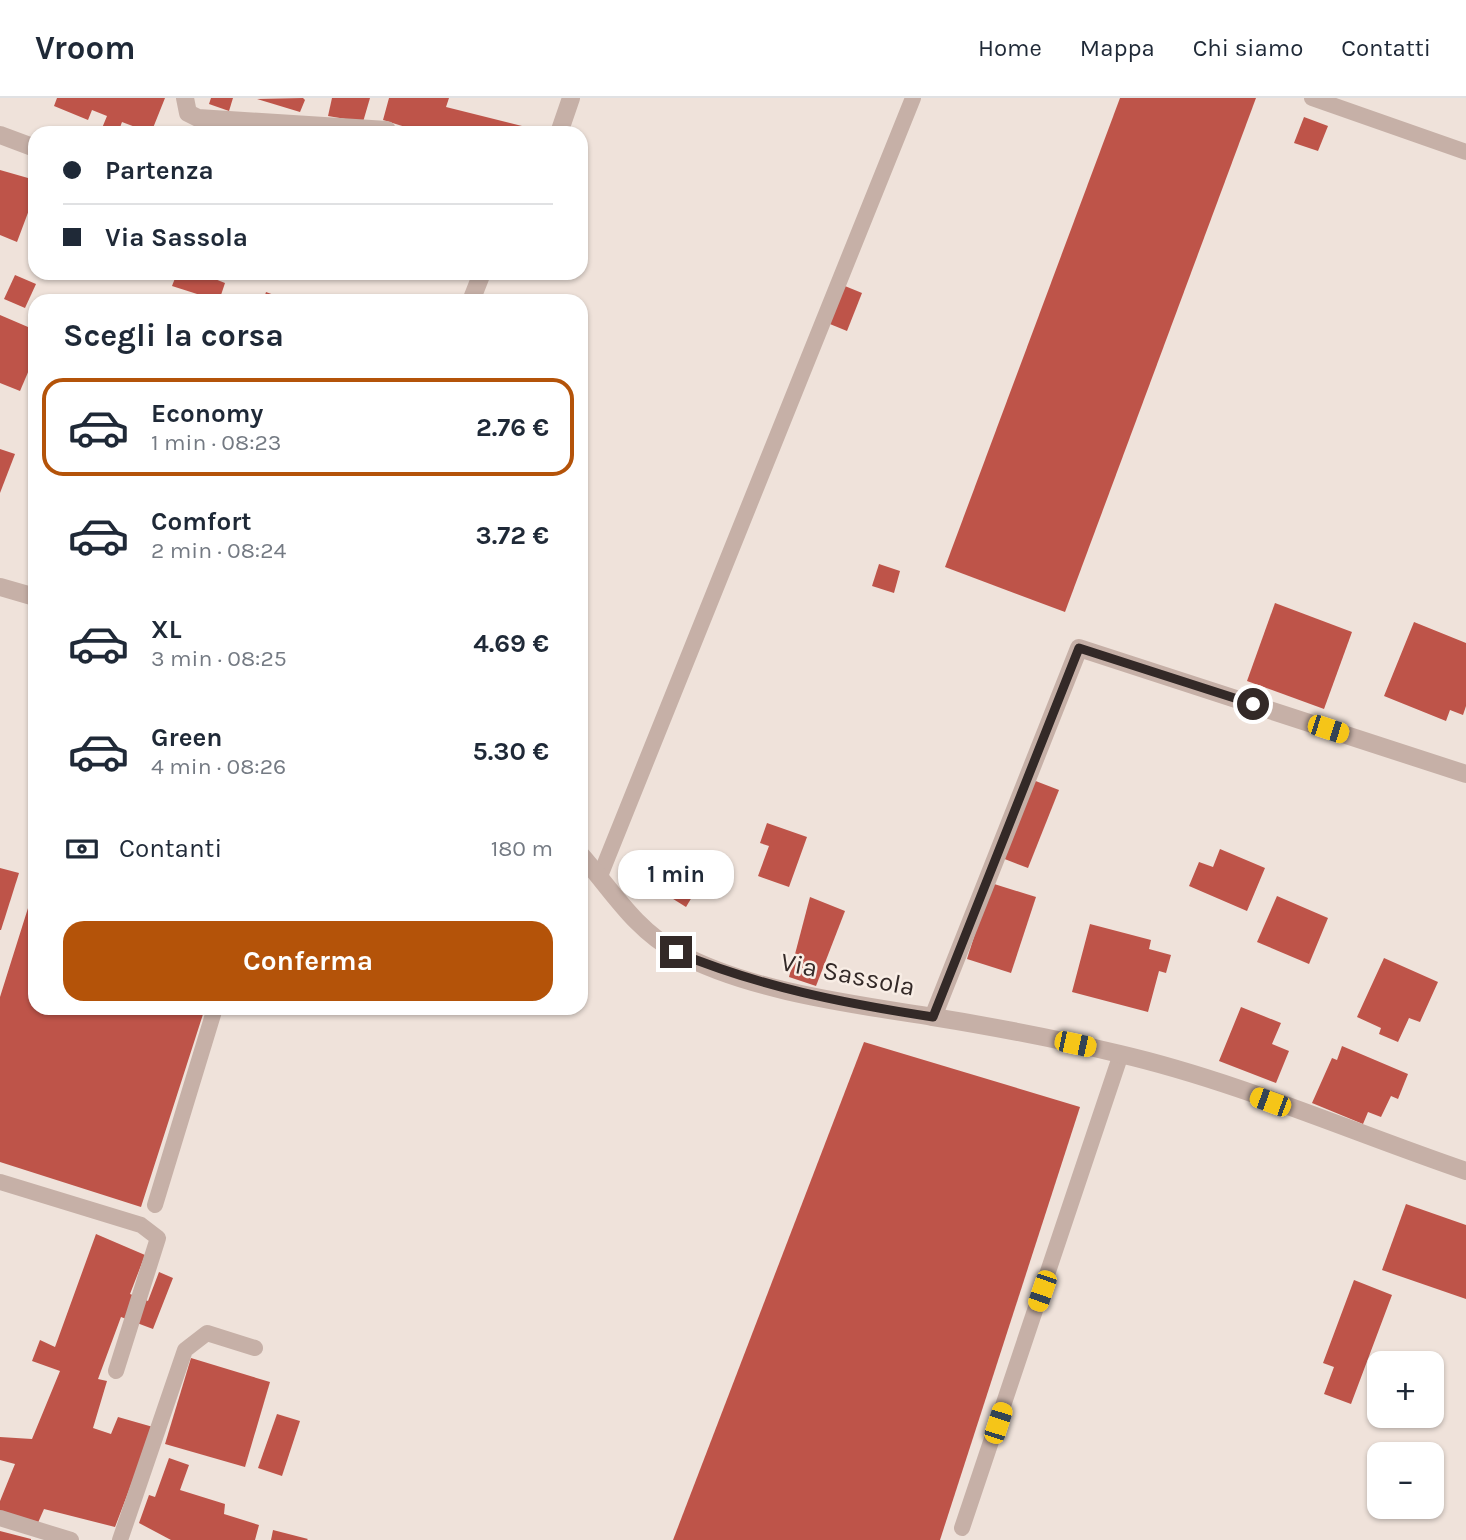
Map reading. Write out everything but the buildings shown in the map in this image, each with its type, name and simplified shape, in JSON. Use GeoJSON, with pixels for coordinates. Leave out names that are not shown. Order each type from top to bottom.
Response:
{"type":"FeatureCollection","features":[{"type":"Feature","properties":{"kind":"street"},"geometry":{"type":"LineString","coordinates":[[185,98],[188,113],[198,118],[324,126]]}},
{"type":"Feature","properties":{"kind":"street"},"geometry":{"type":"LineString","coordinates":[[561,126],[571,98]]}},
{"type":"Feature","properties":{"kind":"street"},"geometry":{"type":"LineString","coordinates":[[0,135],[28,145]]}},
{"type":"Feature","properties":{"kind":"street"},"geometry":{"type":"LineString","coordinates":[[0,587],[28,595]]}},
{"type":"Feature","properties":{"kind":"street"},"geometry":{"type":"LineString","coordinates":[[933,1017],[1079,648],[1466,774]]}},
{"type":"Feature","properties":{"kind":"street","name":"Via Sassola"},"geometry":{"type":"LineString","coordinates":[[588,863],[634,921],[676,952],[731,974],[784,989],[1121,1054],[1192,1074],[1466,1171]]}},
{"type":"Feature","properties":{"kind":"lane"},"geometry":{"type":"LineString","coordinates":[[600,876],[913,98]]}},
{"type":"Feature","properties":{"kind":"lane"},"geometry":{"type":"LineString","coordinates":[[1312,98],[1466,152]]}},
{"type":"Feature","properties":{"kind":"lane"},"geometry":{"type":"LineString","coordinates":[[155,1205],[213,1015]]}},
{"type":"Feature","properties":{"kind":"lane"},"geometry":{"type":"LineString","coordinates":[[962,1528],[1121,1054]]}},
{"type":"Feature","properties":{"kind":"lane"},"geometry":{"type":"LineString","coordinates":[[0,1182],[141,1224],[158,1238],[116,1371]]}},
{"type":"Feature","properties":{"kind":"lane"},"geometry":{"type":"LineString","coordinates":[[120,1540],[185,1350],[207,1333],[255,1348]]}},
{"type":"Feature","properties":{"kind":"lane"},"geometry":{"type":"LineString","coordinates":[[0,1518],[71,1540]]}},
{"type":"Feature","properties":{"kind":"route"},"geometry":{"type":"LineString","coordinates":[[676,952],[731,974],[784,989],[860,1006],[933,1017],[1079,648],[1253,704]]}}]}
